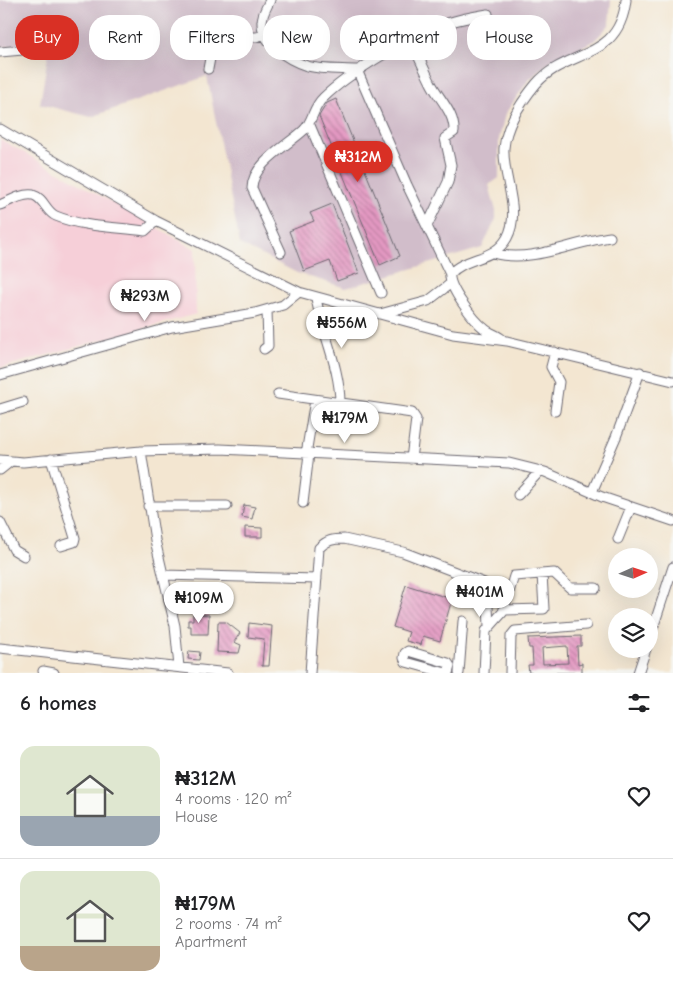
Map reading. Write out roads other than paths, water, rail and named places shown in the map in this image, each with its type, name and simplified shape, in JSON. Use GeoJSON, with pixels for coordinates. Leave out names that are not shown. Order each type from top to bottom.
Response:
{"type":"FeatureCollection","features":[{"type":"Feature","properties":{"kind":"street"},"geometry":{"type":"LineString","coordinates":[[263,31],[261,23],[263,14],[270,0]]}},
{"type":"Feature","properties":{"kind":"street"},"geometry":{"type":"LineString","coordinates":[[450,274],[462,266],[493,253],[506,240],[512,223],[504,149],[513,119],[527,96],[544,76],[600,47],[610,39],[623,19],[626,0]]}},
{"type":"Feature","properties":{"kind":"street"},"geometry":{"type":"LineString","coordinates":[[457,22],[488,14]]}},
{"type":"Feature","properties":{"kind":"street"},"geometry":{"type":"LineString","coordinates":[[208,69],[212,48],[222,38],[263,35]]}},
{"type":"Feature","properties":{"kind":"street"},"geometry":{"type":"LineString","coordinates":[[0,52],[15,51]]}},
{"type":"Feature","properties":{"kind":"street"},"geometry":{"type":"LineString","coordinates":[[297,60],[308,66],[358,70]]}},
{"type":"Feature","properties":{"kind":"street"},"geometry":{"type":"LineString","coordinates":[[281,252],[252,188],[252,182],[273,154],[302,132],[322,98],[358,70],[376,60]]}},
{"type":"Feature","properties":{"kind":"street"},"geometry":{"type":"LineString","coordinates":[[420,60],[452,117],[454,127],[454,132],[444,138],[451,165],[448,182],[427,226]]}},
{"type":"Feature","properties":{"kind":"street"},"geometry":{"type":"LineString","coordinates":[[358,70],[450,274],[450,284],[474,318],[484,328],[507,341]]}},
{"type":"Feature","properties":{"kind":"street"},"geometry":{"type":"LineString","coordinates":[[309,123],[381,293]]}},
{"type":"Feature","properties":{"kind":"street"},"geometry":{"type":"LineString","coordinates":[[0,129],[156,221],[299,292],[453,334],[507,341],[673,381]]}},
{"type":"Feature","properties":{"kind":"street"},"geometry":{"type":"LineString","coordinates":[[0,205],[24,196],[33,195],[40,198],[47,210],[54,216],[75,222],[144,231],[156,221]]}},
{"type":"Feature","properties":{"kind":"street"},"geometry":{"type":"LineString","coordinates":[[493,253],[508,257],[523,257],[588,240],[610,237]]}},
{"type":"Feature","properties":{"kind":"street"},"geometry":{"type":"LineString","coordinates":[[380,314],[428,301],[450,284]]}},
{"type":"Feature","properties":{"kind":"street"},"geometry":{"type":"LineString","coordinates":[[0,375],[172,327],[267,310],[283,305],[299,292]]}},
{"type":"Feature","properties":{"kind":"street"},"geometry":{"type":"LineString","coordinates":[[316,298],[336,372],[340,403]]}},
{"type":"Feature","properties":{"kind":"street"},"geometry":{"type":"LineString","coordinates":[[264,349],[268,346],[267,310]]}},
{"type":"Feature","properties":{"kind":"street"},"geometry":{"type":"LineString","coordinates":[[555,352],[551,367],[559,382],[556,411]]}},
{"type":"Feature","properties":{"kind":"street"},"geometry":{"type":"LineString","coordinates":[[592,492],[616,437],[640,372]]}},
{"type":"Feature","properties":{"kind":"street"},"geometry":{"type":"LineString","coordinates":[[278,394],[412,413],[415,416],[411,459]]}},
{"type":"Feature","properties":{"kind":"street"},"geometry":{"type":"LineString","coordinates":[[303,504],[315,400]]}},
{"type":"Feature","properties":{"kind":"street"},"geometry":{"type":"LineString","coordinates":[[0,409],[23,402]]}},
{"type":"Feature","properties":{"kind":"street"},"geometry":{"type":"LineString","coordinates":[[0,460],[10,462],[141,452],[211,449],[509,463],[540,470],[592,492],[673,520]]}},
{"type":"Feature","properties":{"kind":"street"},"geometry":{"type":"LineString","coordinates":[[141,452],[148,506],[175,626],[178,667]]}},
{"type":"Feature","properties":{"kind":"street"},"geometry":{"type":"LineString","coordinates":[[51,459],[75,538],[74,542],[61,546]]}},
{"type":"Feature","properties":{"kind":"street"},"geometry":{"type":"LineString","coordinates":[[0,470],[10,462]]}},
{"type":"Feature","properties":{"kind":"street"},"geometry":{"type":"LineString","coordinates":[[518,494],[540,470]]}},
{"type":"Feature","properties":{"kind":"street"},"geometry":{"type":"LineString","coordinates":[[148,506],[227,506]]}},
{"type":"Feature","properties":{"kind":"street"},"geometry":{"type":"LineString","coordinates":[[618,539],[631,506]]}},
{"type":"Feature","properties":{"kind":"street"},"geometry":{"type":"LineString","coordinates":[[0,522],[14,550],[24,556]]}},
{"type":"Feature","properties":{"kind":"street"},"geometry":{"type":"LineString","coordinates":[[310,673],[320,548],[326,542],[344,539],[403,552],[484,583],[487,588],[489,626]]}},
{"type":"Feature","properties":{"kind":"street"},"geometry":{"type":"LineString","coordinates":[[658,613],[673,567]]}},
{"type":"Feature","properties":{"kind":"street"},"geometry":{"type":"LineString","coordinates":[[504,610],[544,609],[542,574]]}},
{"type":"Feature","properties":{"kind":"street"},"geometry":{"type":"LineString","coordinates":[[484,673],[486,631],[504,610],[514,576],[556,574],[572,589],[596,588]]}},
{"type":"Feature","properties":{"kind":"street"},"geometry":{"type":"LineString","coordinates":[[163,575],[317,579]]}},
{"type":"Feature","properties":{"kind":"street"},"geometry":{"type":"LineString","coordinates":[[452,671],[463,621]]}},
{"type":"Feature","properties":{"kind":"street"},"geometry":{"type":"LineString","coordinates":[[510,673],[511,636],[515,631],[586,625]]}},
{"type":"Feature","properties":{"kind":"street"},"geometry":{"type":"LineString","coordinates":[[0,648],[228,673]]}},
{"type":"Feature","properties":{"kind":"street"},"geometry":{"type":"LineString","coordinates":[[638,673],[643,658]]}},
{"type":"Feature","properties":{"kind":"street"},"geometry":{"type":"LineString","coordinates":[[43,672],[54,673]]}}]}
